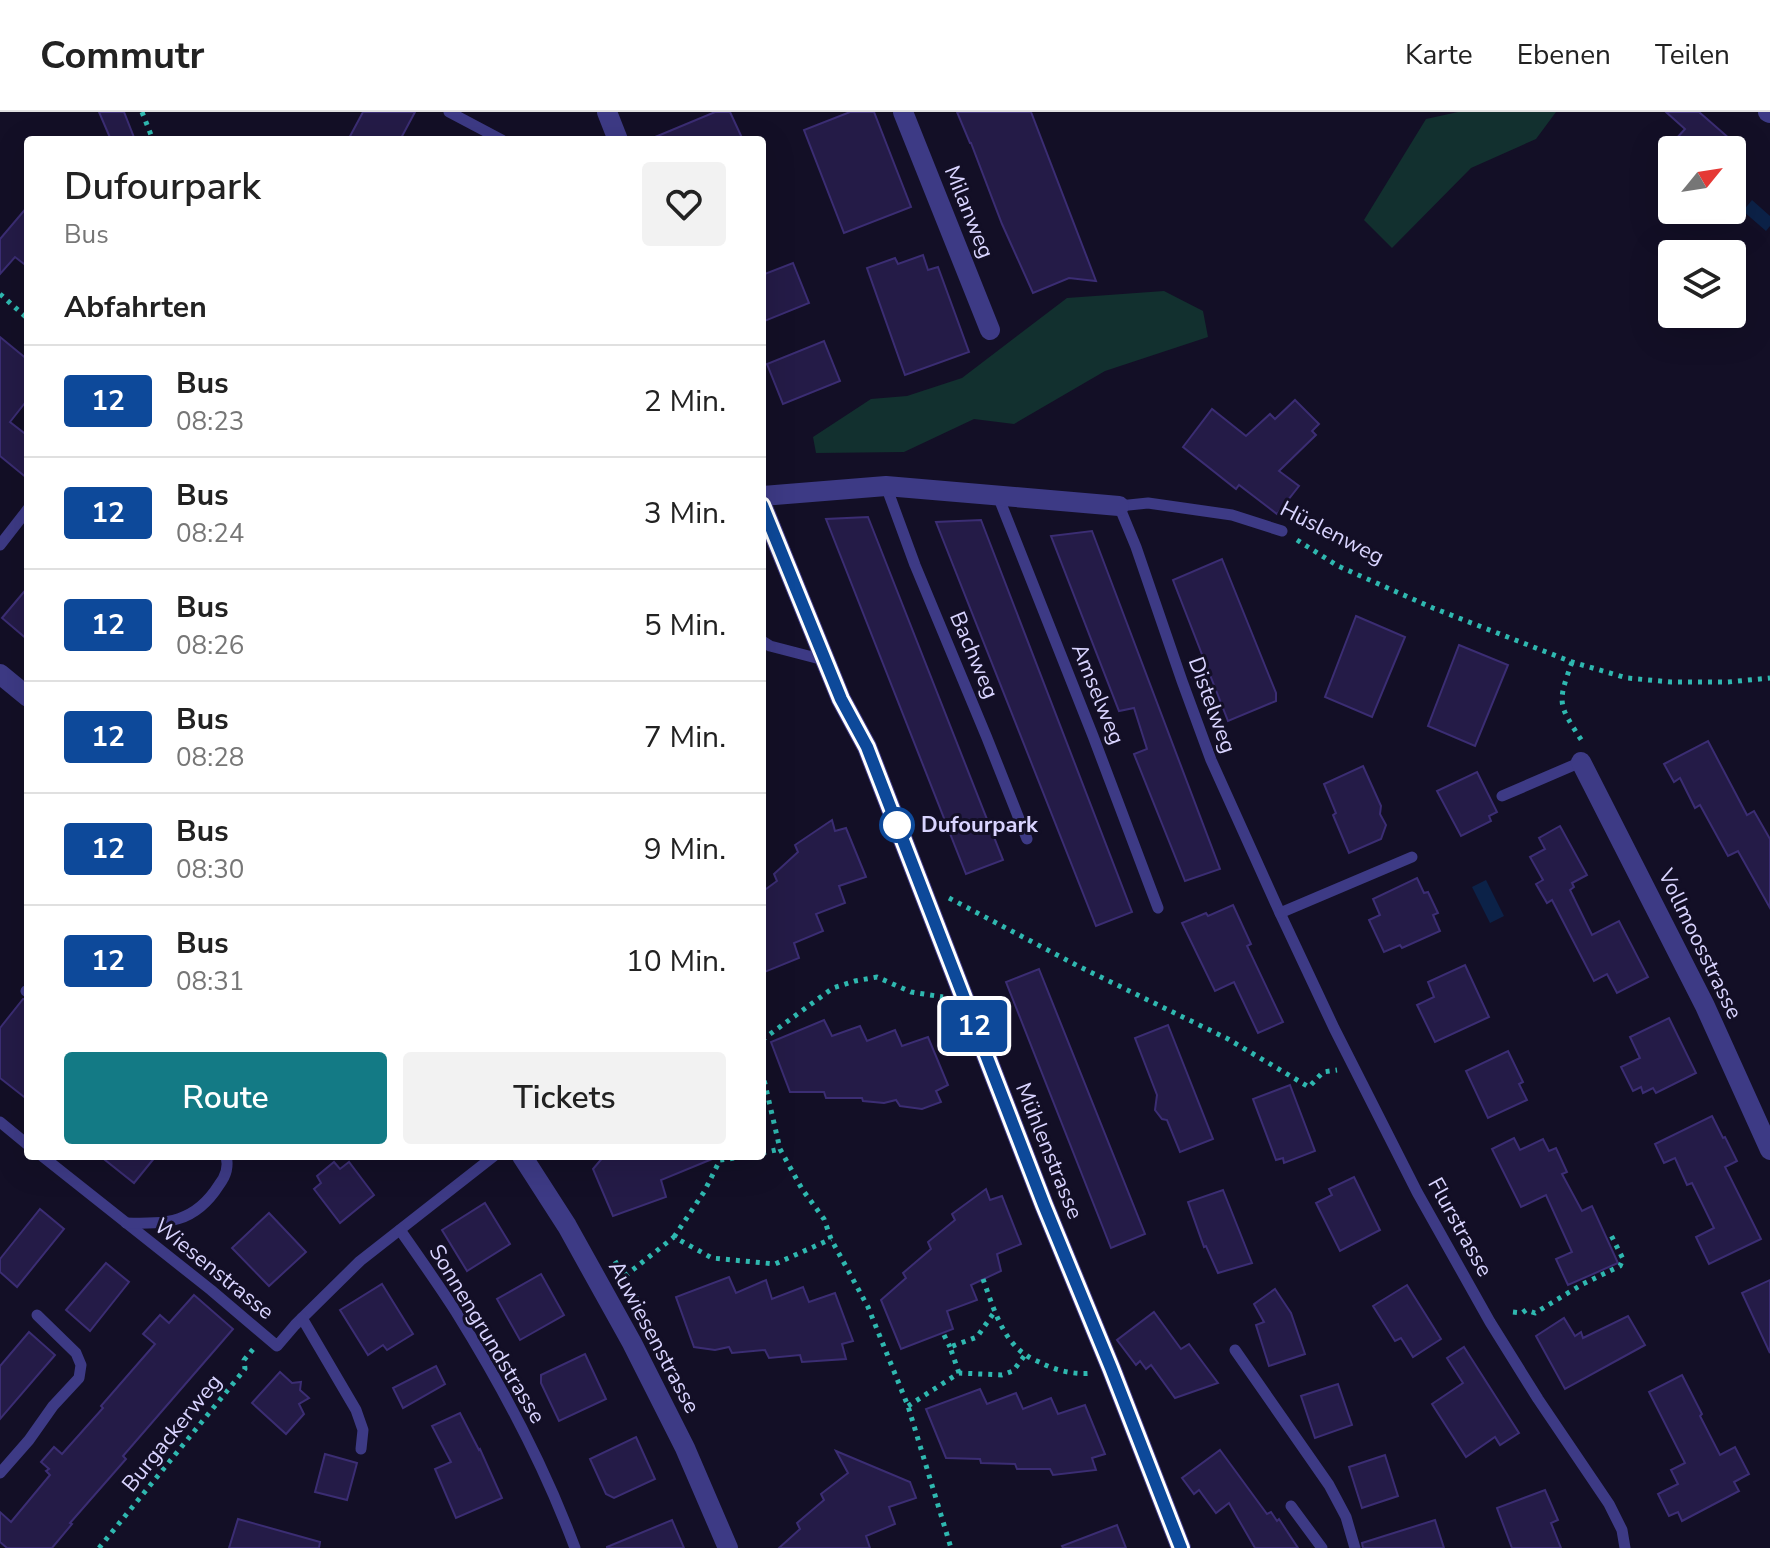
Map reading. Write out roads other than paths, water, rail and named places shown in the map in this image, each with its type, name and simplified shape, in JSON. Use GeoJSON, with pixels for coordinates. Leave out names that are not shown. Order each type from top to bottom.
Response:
{"type":"FeatureCollection","features":[{"type":"Feature","properties":{"kind":"street"},"geometry":{"type":"LineString","coordinates":[[607,112],[616,136]]}},
{"type":"Feature","properties":{"kind":"street","name":"Milanweg"},"geometry":{"type":"LineString","coordinates":[[903,112],[990,330]]}},
{"type":"Feature","properties":{"kind":"street","name":"Hüslenweg"},"geometry":{"type":"LineString","coordinates":[[766,496],[886,486],[1119,506]]}},
{"type":"Feature","properties":{"kind":"street","name":"Mühlenstrasse"},"geometry":{"type":"LineString","coordinates":[[766,515],[824,660],[867,747],[1038,1191],[1181,1548]]}},
{"type":"Feature","properties":{"kind":"street"},"geometry":{"type":"LineString","coordinates":[[0,674],[24,694]]}},
{"type":"Feature","properties":{"kind":"street","name":"Vollmoosstrasse"},"geometry":{"type":"LineString","coordinates":[[1581,762],[1705,1006],[1768,1139]]}},
{"type":"Feature","properties":{"kind":"street","name":"Auwiesenstrasse"},"geometry":{"type":"LineString","coordinates":[[525,1160],[567,1226],[632,1343],[685,1448],[728,1548]]}},
{"type":"Feature","properties":{"kind":"lane"},"geometry":{"type":"LineString","coordinates":[[449,112],[494,136]]}},
{"type":"Feature","properties":{"kind":"lane","name":"Bachweg"},"geometry":{"type":"LineString","coordinates":[[886,486],[1027,839]]}},
{"type":"Feature","properties":{"kind":"lane","name":"Amselweg"},"geometry":{"type":"LineString","coordinates":[[998,496],[1158,908]]}},
{"type":"Feature","properties":{"kind":"lane","name":"Hüslenweg"},"geometry":{"type":"LineString","coordinates":[[1119,506],[1148,503],[1232,515],[1282,531]]}},
{"type":"Feature","properties":{"kind":"lane","name":"Distelweg"},"geometry":{"type":"LineString","coordinates":[[1119,506],[1211,760],[1280,913]]}},
{"type":"Feature","properties":{"kind":"lane"},"geometry":{"type":"LineString","coordinates":[[0,545],[24,514]]}},
{"type":"Feature","properties":{"kind":"lane"},"geometry":{"type":"LineString","coordinates":[[766,644],[824,660]]}},
{"type":"Feature","properties":{"kind":"lane"},"geometry":{"type":"LineString","coordinates":[[1502,796],[1581,762]]}},
{"type":"Feature","properties":{"kind":"lane"},"geometry":{"type":"LineString","coordinates":[[1280,913],[1412,857]]}},
{"type":"Feature","properties":{"kind":"lane","name":"Flurstrasse"},"geometry":{"type":"LineString","coordinates":[[1280,913],[1417,1192],[1498,1335],[1609,1504],[1622,1530],[1625,1548]]}},
{"type":"Feature","properties":{"kind":"lane"},"geometry":{"type":"LineString","coordinates":[[0,1122],[24,1142]]}},
{"type":"Feature","properties":{"kind":"lane","name":"Wiesenstrasse"},"geometry":{"type":"LineString","coordinates":[[47,1160],[277,1346],[302,1318]]}},
{"type":"Feature","properties":{"kind":"lane","name":"Wiesenstrasse"},"geometry":{"type":"LineString","coordinates":[[125,1223],[161,1224],[200,1209],[222,1181],[229,1165],[227,1160]]}},
{"type":"Feature","properties":{"kind":"lane"},"geometry":{"type":"LineString","coordinates":[[361,1449],[363,1430],[356,1410],[302,1318],[360,1261],[489,1160]]}},
{"type":"Feature","properties":{"kind":"lane","name":"Sonnengrundstrasse"},"geometry":{"type":"LineString","coordinates":[[400,1230],[455,1311],[511,1405],[575,1548]]}},
{"type":"Feature","properties":{"kind":"lane"},"geometry":{"type":"LineString","coordinates":[[0,1473],[79,1378],[81,1365],[76,1353],[37,1315]]}},
{"type":"Feature","properties":{"kind":"lane"},"geometry":{"type":"LineString","coordinates":[[1235,1350],[1329,1485],[1346,1517],[1355,1548]]}},
{"type":"Feature","properties":{"kind":"lane"},"geometry":{"type":"LineString","coordinates":[[1291,1506],[1322,1548]]}},
{"type":"Feature","properties":{"kind":"water"},"geometry":{"type":"Polygon","coordinates":[[[1752,200],[1770,216],[1770,226],[1766,231],[1746,214],[1746,207],[1752,200]]]}},
{"type":"Feature","properties":{"kind":"water"},"geometry":{"type":"Polygon","coordinates":[[[1486,880],[1504,916],[1490,923],[1472,887],[1486,880]]]}},
{"type":"Feature","properties":{"kind":"place","name":"Dufourpark"},"geometry":{"type":"Point","coordinates":[897,825]}}]}
